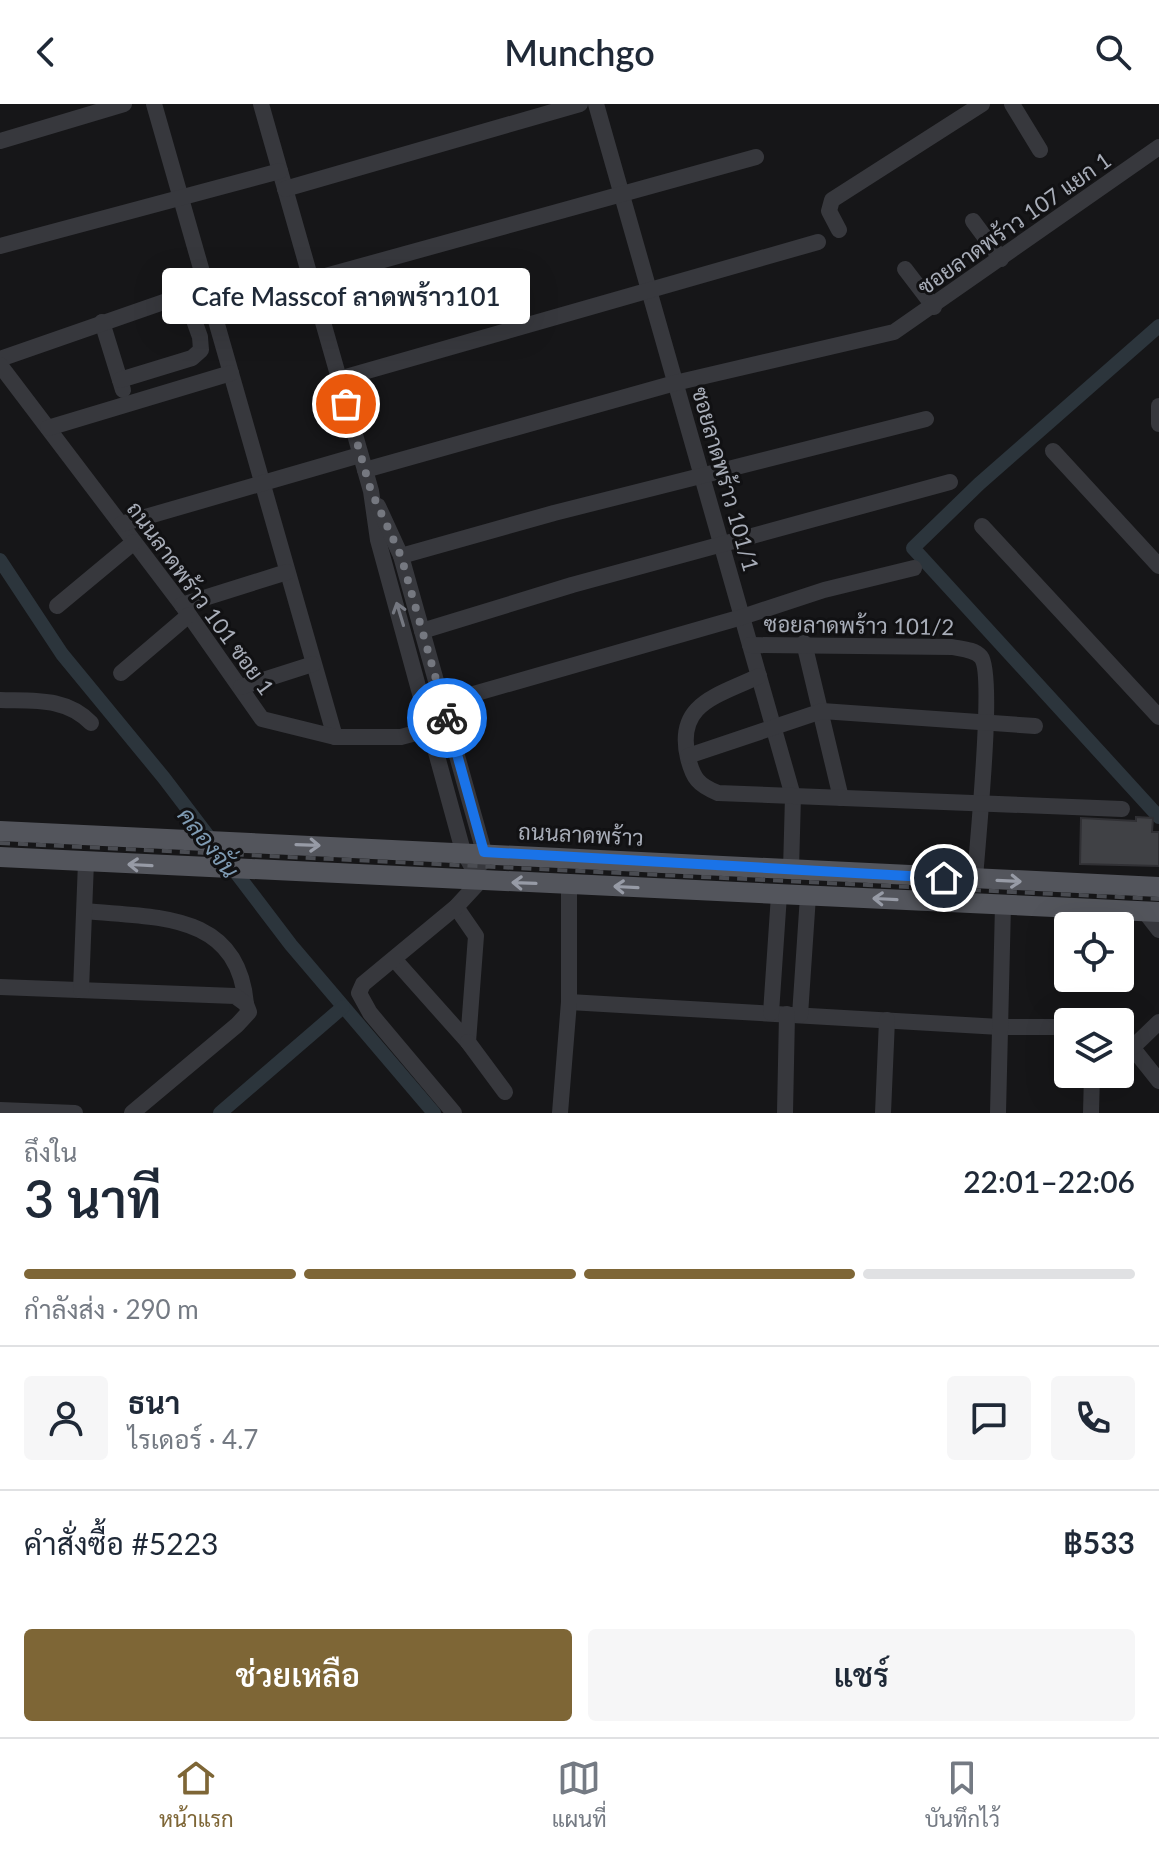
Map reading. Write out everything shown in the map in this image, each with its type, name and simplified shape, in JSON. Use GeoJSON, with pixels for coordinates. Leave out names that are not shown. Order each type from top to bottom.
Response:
{"type":"FeatureCollection","features":[{"type":"Feature","properties":{"kind":"main road","name":"ถนนลาดพร้าว"},"geometry":{"type":"LineString","coordinates":[[0,831],[1159,887]]}},
{"type":"Feature","properties":{"kind":"main road"},"geometry":{"type":"LineString","coordinates":[[0,857],[1152,912]]}},
{"type":"Feature","properties":{"kind":"street"},"geometry":{"type":"LineString","coordinates":[[0,141],[124,104]]}},
{"type":"Feature","properties":{"kind":"street"},"geometry":{"type":"LineString","coordinates":[[154,104],[335,737]]}},
{"type":"Feature","properties":{"kind":"street"},"geometry":{"type":"LineString","coordinates":[[261,104],[371,491],[378,540],[431,729],[473,852]]}},
{"type":"Feature","properties":{"kind":"street"},"geometry":{"type":"LineString","coordinates":[[285,189],[580,104]]}},
{"type":"Feature","properties":{"kind":"street","name":"ซอยลาดพร้าว 101/1"},"geometry":{"type":"LineString","coordinates":[[596,104],[793,796],[791,870]]}},
{"type":"Feature","properties":{"kind":"street"},"geometry":{"type":"LineString","coordinates":[[839,230],[829,211],[832,200],[982,104]]}},
{"type":"Feature","properties":{"kind":"street"},"geometry":{"type":"LineString","coordinates":[[1012,104],[1040,150]]}},
{"type":"Feature","properties":{"kind":"street","name":"ซอยลาดพร้าว 107 แยก 1"},"geometry":{"type":"LineString","coordinates":[[121,524],[263,484],[530,424],[675,383],[894,332],[1159,147]]}},
{"type":"Feature","properties":{"kind":"street"},"geometry":{"type":"LineString","coordinates":[[311,280],[756,157]]}},
{"type":"Feature","properties":{"kind":"street"},"geometry":{"type":"LineString","coordinates":[[0,246],[280,171]]}},
{"type":"Feature","properties":{"kind":"street"},"geometry":{"type":"LineString","coordinates":[[973,221],[1001,259]]}},
{"type":"Feature","properties":{"kind":"street"},"geometry":{"type":"LineString","coordinates":[[339,379],[818,242]]}},
{"type":"Feature","properties":{"kind":"street"},"geometry":{"type":"LineString","coordinates":[[905,269],[934,307]]}},
{"type":"Feature","properties":{"kind":"street"},"geometry":{"type":"LineString","coordinates":[[0,362],[102,322],[178,297],[186,298],[200,337],[201,350],[192,358],[122,385],[102,322]]}},
{"type":"Feature","properties":{"kind":"street","name":"ถนนลาดพร้าว 101 ซอย 1"},"geometry":{"type":"LineString","coordinates":[[0,362],[185,610],[262,719],[335,737],[401,737],[431,729]]}},
{"type":"Feature","properties":{"kind":"street"},"geometry":{"type":"LineString","coordinates":[[162,368],[169,393]]}},
{"type":"Feature","properties":{"kind":"street"},"geometry":{"type":"LineString","coordinates":[[48,428],[231,373]]}},
{"type":"Feature","properties":{"kind":"street"},"geometry":{"type":"LineString","coordinates":[[1159,406],[1159,424]]}},
{"type":"Feature","properties":{"kind":"street"},"geometry":{"type":"LineString","coordinates":[[401,556],[554,513],[703,478],[926,419]]}},
{"type":"Feature","properties":{"kind":"street"},"geometry":{"type":"LineString","coordinates":[[1053,451],[1159,566]]}},
{"type":"Feature","properties":{"kind":"street"},"geometry":{"type":"LineString","coordinates":[[422,631],[572,585],[950,482]]}},
{"type":"Feature","properties":{"kind":"street"},"geometry":{"type":"LineString","coordinates":[[371,491],[401,556],[422,631],[442,703],[480,881],[456,907],[363,984],[359,993],[362,1003],[454,1113]]}},
{"type":"Feature","properties":{"kind":"street"},"geometry":{"type":"LineString","coordinates":[[982,526],[1159,717]]}},
{"type":"Feature","properties":{"kind":"street"},"geometry":{"type":"LineString","coordinates":[[57,606],[134,542]]}},
{"type":"Feature","properties":{"kind":"street"},"geometry":{"type":"LineString","coordinates":[[442,703],[742,617],[824,590],[914,568]]}},
{"type":"Feature","properties":{"kind":"street"},"geometry":{"type":"LineString","coordinates":[[121,673],[185,610],[287,572]]}},
{"type":"Feature","properties":{"kind":"street"},"geometry":{"type":"LineString","coordinates":[[804,643],[841,798]]}},
{"type":"Feature","properties":{"kind":"street","name":"ซอยลาดพร้าว 101/2"},"geometry":{"type":"LineString","coordinates":[[750,645],[804,643],[971,650],[986,667],[986,722],[975,879]]}},
{"type":"Feature","properties":{"kind":"street"},"geometry":{"type":"LineString","coordinates":[[241,687],[313,664]]}},
{"type":"Feature","properties":{"kind":"street"},"geometry":{"type":"LineString","coordinates":[[759,676],[700,706],[692,714],[683,736],[697,782],[718,793],[1122,809]]}},
{"type":"Feature","properties":{"kind":"street"},"geometry":{"type":"LineString","coordinates":[[0,700],[51,701],[75,710],[91,723]]}},
{"type":"Feature","properties":{"kind":"street"},"geometry":{"type":"LineString","coordinates":[[688,756],[822,711],[1035,726]]}},
{"type":"Feature","properties":{"kind":"street"},"geometry":{"type":"LineString","coordinates":[[81,990],[86,862]]}},
{"type":"Feature","properties":{"kind":"street"},"geometry":{"type":"LineString","coordinates":[[560,1113],[569,1002],[569,885]]}},
{"type":"Feature","properties":{"kind":"street"},"geometry":{"type":"LineString","coordinates":[[779,895],[786,1014],[785,1113]]}},
{"type":"Feature","properties":{"kind":"street"},"geometry":{"type":"LineString","coordinates":[[786,1014],[808,896]]}},
{"type":"Feature","properties":{"kind":"street"},"geometry":{"type":"LineString","coordinates":[[998,1113],[1003,905]]}},
{"type":"Feature","properties":{"kind":"street"},"geometry":{"type":"LineString","coordinates":[[456,907],[476,936],[468,1042]]}},
{"type":"Feature","properties":{"kind":"street"},"geometry":{"type":"LineString","coordinates":[[85,911],[192,923],[226,951],[242,976],[241,1000],[249,1012],[132,1113]]}},
{"type":"Feature","properties":{"kind":"street"},"geometry":{"type":"LineString","coordinates":[[1152,912],[1159,930]]}},
{"type":"Feature","properties":{"kind":"street"},"geometry":{"type":"LineString","coordinates":[[394,959],[468,1042],[505,1092]]}},
{"type":"Feature","properties":{"kind":"street"},"geometry":{"type":"LineString","coordinates":[[0,987],[241,1000]]}},
{"type":"Feature","properties":{"kind":"street"},"geometry":{"type":"LineString","coordinates":[[569,1002],[1000,1027],[1054,1027]]}},
{"type":"Feature","properties":{"kind":"street"},"geometry":{"type":"LineString","coordinates":[[883,1113],[887,1020]]}},
{"type":"Feature","properties":{"kind":"street"},"geometry":{"type":"LineString","coordinates":[[1134,1046],[1159,1022]]}},
{"type":"Feature","properties":{"kind":"street"},"geometry":{"type":"LineString","coordinates":[[1134,1048],[1159,1081]]}},
{"type":"Feature","properties":{"kind":"street"},"geometry":{"type":"LineString","coordinates":[[1091,1113],[1092,1088]]}},
{"type":"Feature","properties":{"kind":"street"},"geometry":{"type":"LineString","coordinates":[[0,1110],[75,1113]]}},
{"type":"Feature","properties":{"kind":"building"},"geometry":{"type":"Polygon","coordinates":[[[1136,817],[1153,818],[1152,832],[1159,832],[1159,866],[1080,864],[1081,818],[1136,821],[1136,817]]]}},
{"type":"Feature","properties":{"kind":"waterway"},"geometry":{"type":"LineString","coordinates":[[1159,326],[979,484],[913,548],[1159,817]]}},
{"type":"Feature","properties":{"kind":"waterway","name":"คลองจั่น"},"geometry":{"type":"LineString","coordinates":[[0,560],[62,654],[164,778],[291,945],[434,1113]]}},
{"type":"Feature","properties":{"kind":"waterway"},"geometry":{"type":"LineString","coordinates":[[220,1113],[343,1007]]}},
{"type":"Feature","properties":{"kind":"railway"},"geometry":{"type":"LineString","coordinates":[[0,843],[1159,899]]}},
{"type":"Feature","properties":{"kind":"way so far"},"geometry":{"type":"LineString","coordinates":[[346,404],[371,491],[401,556],[447,718]]}},
{"type":"Feature","properties":{"kind":"place","name":"Cafe Masscof ลาดพร้าว101"},"geometry":{"type":"Point","coordinates":[346,404]}},
{"type":"Feature","properties":{"kind":"route"},"geometry":{"type":"LineString","coordinates":[[447,718],[484,852],[944,878]]}}]}
